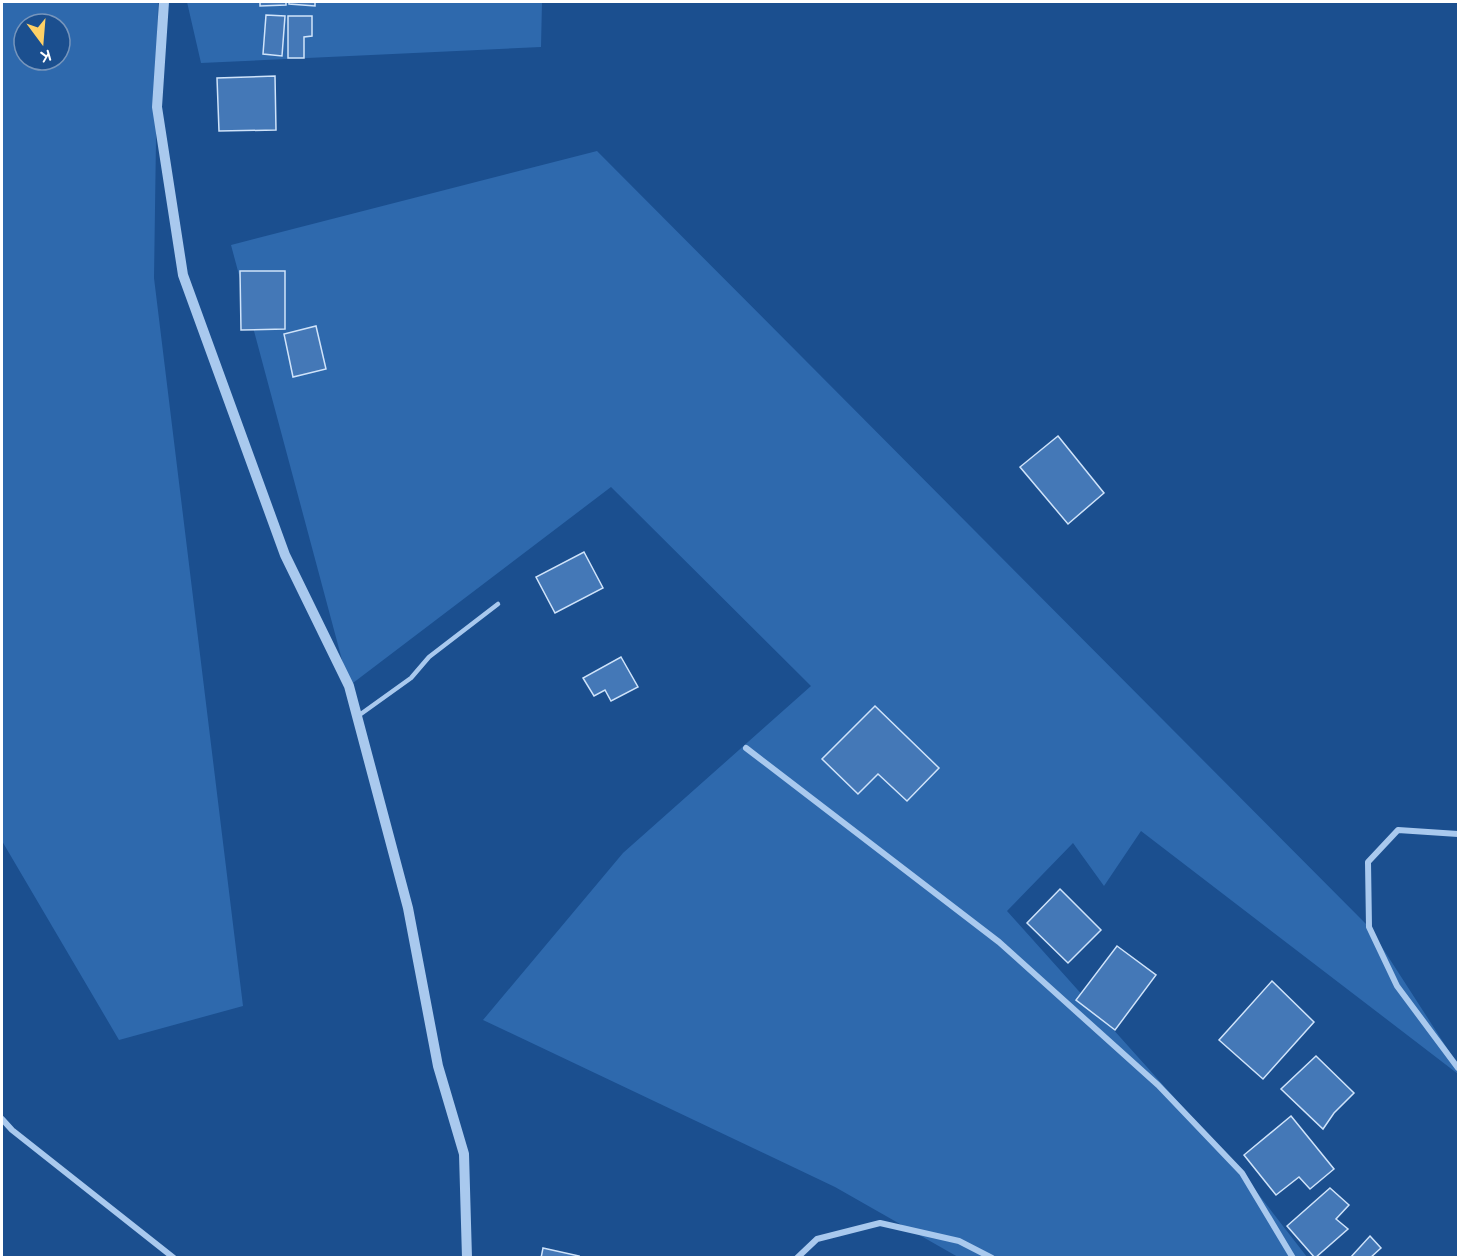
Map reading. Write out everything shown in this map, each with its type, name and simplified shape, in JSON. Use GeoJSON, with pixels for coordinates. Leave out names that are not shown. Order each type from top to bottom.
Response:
{"type":"FeatureCollection","features":[{"type":"Feature","properties":{"kind":"street"},"geometry":{"type":"LineString","coordinates":[[164,2],[157,107],[183,274],[285,555],[349,686],[408,908],[438,1066],[464,1154],[467,1257]]}},
{"type":"Feature","properties":{"kind":"street"},"geometry":{"type":"LineString","coordinates":[[746,748],[999,942],[1158,1085],[1242,1173],[1293,1257]]}},
{"type":"Feature","properties":{"kind":"street"},"geometry":{"type":"LineString","coordinates":[[1458,834],[1398,830],[1368,862],[1369,927],[1397,986],[1458,1068]]}},
{"type":"Feature","properties":{"kind":"street"},"geometry":{"type":"LineString","coordinates":[[2,1119],[12,1130],[174,1257]]}},
{"type":"Feature","properties":{"kind":"street"},"geometry":{"type":"LineString","coordinates":[[797,1257],[817,1239],[880,1223],[959,1241],[992,1257]]}},
{"type":"Feature","properties":{"kind":"lane"},"geometry":{"type":"LineString","coordinates":[[357,717],[411,678],[429,657],[498,604]]}},
{"type":"Feature","properties":{"kind":"shaded area"},"geometry":{"type":"Polygon","coordinates":[[[2,2],[158,2],[154,278],[243,1006],[119,1040],[2,841],[2,2]]]}},
{"type":"Feature","properties":{"kind":"shaded area"},"geometry":{"type":"Polygon","coordinates":[[[187,2],[542,2],[541,47],[201,63],[187,2]]]}},
{"type":"Feature","properties":{"kind":"shaded area"},"geometry":{"type":"Polygon","coordinates":[[[597,151],[1369,927],[1458,1065],[1458,1074],[1141,831],[1104,886],[1073,843],[1007,911],[1242,1173],[1307,1257],[958,1257],[835,1187],[483,1020],[623,853],[811,686],[611,487],[349,686],[231,245],[597,151]]]}},
{"type":"Feature","properties":{"kind":"building"},"geometry":{"type":"Polygon","coordinates":[[[260,2],[286,2],[286,5],[260,6],[260,2]]]}},
{"type":"Feature","properties":{"kind":"building"},"geometry":{"type":"Polygon","coordinates":[[[289,2],[315,2],[315,6],[289,4],[289,2]]]}},
{"type":"Feature","properties":{"kind":"building"},"geometry":{"type":"Polygon","coordinates":[[[266,15],[285,16],[282,56],[263,54],[266,15]]]}},
{"type":"Feature","properties":{"kind":"building"},"geometry":{"type":"Polygon","coordinates":[[[288,16],[312,16],[312,36],[304,37],[304,58],[288,58],[288,16]]]}},
{"type":"Feature","properties":{"kind":"building"},"geometry":{"type":"Polygon","coordinates":[[[275,76],[276,130],[219,131],[217,78],[275,76]]]}},
{"type":"Feature","properties":{"kind":"building"},"geometry":{"type":"Polygon","coordinates":[[[240,271],[285,271],[285,329],[241,330],[240,271]]]}},
{"type":"Feature","properties":{"kind":"building"},"geometry":{"type":"Polygon","coordinates":[[[316,326],[326,369],[293,377],[284,334],[316,326]]]}},
{"type":"Feature","properties":{"kind":"building"},"geometry":{"type":"Polygon","coordinates":[[[1058,436],[1104,493],[1068,524],[1020,467],[1058,436]]]}},
{"type":"Feature","properties":{"kind":"building"},"geometry":{"type":"Polygon","coordinates":[[[584,552],[603,588],[555,613],[536,577],[584,552]]]}},
{"type":"Feature","properties":{"kind":"building"},"geometry":{"type":"Polygon","coordinates":[[[621,657],[638,687],[611,701],[605,690],[594,696],[583,678],[621,657]]]}},
{"type":"Feature","properties":{"kind":"building"},"geometry":{"type":"Polygon","coordinates":[[[875,706],[939,768],[907,801],[878,774],[858,794],[822,759],[875,706]]]}},
{"type":"Feature","properties":{"kind":"building"},"geometry":{"type":"Polygon","coordinates":[[[1060,889],[1101,930],[1068,963],[1027,923],[1060,889]]]}},
{"type":"Feature","properties":{"kind":"building"},"geometry":{"type":"Polygon","coordinates":[[[1117,946],[1156,975],[1115,1030],[1076,1000],[1117,946]]]}},
{"type":"Feature","properties":{"kind":"building"},"geometry":{"type":"Polygon","coordinates":[[[1272,981],[1314,1022],[1263,1079],[1219,1040],[1272,981]]]}},
{"type":"Feature","properties":{"kind":"building"},"geometry":{"type":"Polygon","coordinates":[[[1316,1056],[1354,1093],[1334,1113],[1323,1129],[1281,1089],[1316,1056]]]}},
{"type":"Feature","properties":{"kind":"building"},"geometry":{"type":"Polygon","coordinates":[[[1291,1116],[1334,1169],[1310,1189],[1299,1177],[1276,1195],[1244,1155],[1291,1116]]]}},
{"type":"Feature","properties":{"kind":"building"},"geometry":{"type":"Polygon","coordinates":[[[1330,1188],[1349,1205],[1336,1219],[1348,1229],[1315,1258],[1287,1226],[1330,1188]]]}},
{"type":"Feature","properties":{"kind":"building"},"geometry":{"type":"Polygon","coordinates":[[[1370,1236],[1381,1248],[1370,1258],[1350,1258],[1370,1236]]]}},
{"type":"Feature","properties":{"kind":"building"},"geometry":{"type":"Polygon","coordinates":[[[543,1248],[579,1256],[578,1258],[541,1258],[543,1248]]]}}]}
